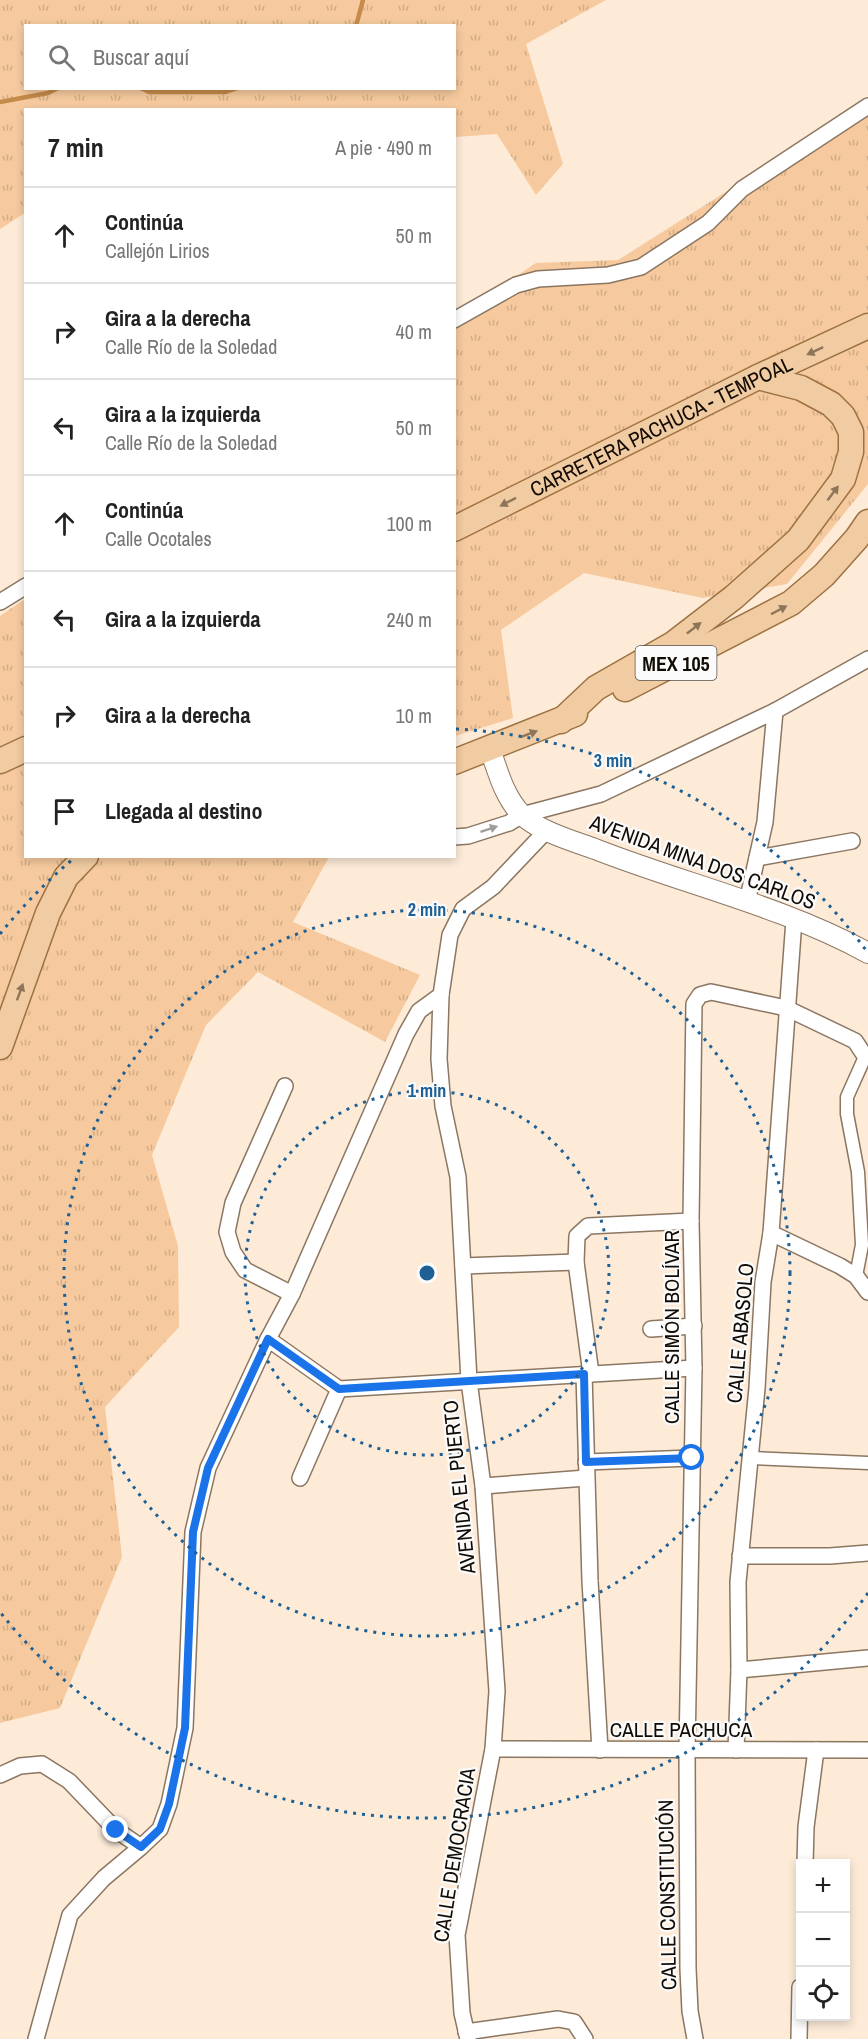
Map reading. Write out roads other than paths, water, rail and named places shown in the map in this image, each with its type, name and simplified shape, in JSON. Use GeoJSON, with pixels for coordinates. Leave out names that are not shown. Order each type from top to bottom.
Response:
{"type":"FeatureCollection","features":[{"type":"Feature","properties":{"kind":"main road","name":"CARRETERA PACHUCA - TEMPOAL"},"geometry":{"type":"LineString","coordinates":[[456,528],[758,377],[868,326]]}},
{"type":"Feature","properties":{"kind":"main road"},"geometry":{"type":"LineString","coordinates":[[561,721],[596,688],[673,644],[734,597],[798,540],[843,479],[851,452],[851,432],[843,416],[831,404],[801,388],[758,377]]}},
{"type":"Feature","properties":{"kind":"main road","name":"MEX 105"},"geometry":{"type":"LineString","coordinates":[[456,761],[561,721],[790,603],[824,574],[857,538],[868,522]]}},
{"type":"Feature","properties":{"kind":"main road"},"geometry":{"type":"LineString","coordinates":[[0,761],[24,750]]}},
{"type":"Feature","properties":{"kind":"main road"},"geometry":{"type":"LineString","coordinates":[[0,1047],[48,913],[66,877],[84,858]]}},
{"type":"Feature","properties":{"kind":"street"},"geometry":{"type":"LineString","coordinates":[[456,319],[516,285],[538,279],[608,275],[641,267],[708,224],[742,189],[868,106]]}},
{"type":"Feature","properties":{"kind":"street"},"geometry":{"type":"LineString","coordinates":[[0,602],[24,587]]}},
{"type":"Feature","properties":{"kind":"street"},"geometry":{"type":"LineString","coordinates":[[456,837],[468,836],[509,823],[522,815],[601,794],[775,711],[868,659]]}},
{"type":"Feature","properties":{"kind":"street"},"geometry":{"type":"LineString","coordinates":[[747,902],[765,822],[775,711]]}},
{"type":"Feature","properties":{"kind":"street","name":"AVENIDA MINA DOS CARLOS"},"geometry":{"type":"LineString","coordinates":[[490,749],[505,792],[522,815],[547,831],[747,902],[843,939],[868,953]]}},
{"type":"Feature","properties":{"kind":"street","name":"AVENIDA EL PUERTO"},"geometry":{"type":"LineString","coordinates":[[493,1749],[497,1691],[483,1485],[469,1381],[458,1178],[443,1106],[439,1059],[441,995],[450,935],[463,909],[493,887],[547,831]]}},
{"type":"Feature","properties":{"kind":"street"},"geometry":{"type":"LineString","coordinates":[[757,858],[852,841]]}},
{"type":"Feature","properties":{"kind":"street","name":"CALLE ABASOLO"},"geometry":{"type":"LineString","coordinates":[[736,1750],[739,1670],[738,1582],[757,1388],[763,1282],[771,1233],[794,920]]}},
{"type":"Feature","properties":{"kind":"street","name":"CALLE SIMÓN BOLÍVAR"},"geometry":{"type":"LineString","coordinates":[[687,1750],[694,1368],[691,1221],[694,1004],[700,995],[711,992],[786,1008]]}},
{"type":"Feature","properties":{"kind":"street"},"geometry":{"type":"LineString","coordinates":[[36,2039],[70,1915],[104,1878],[160,1829],[169,1804],[185,1728],[193,1532],[208,1468],[268,1339],[292,1294],[406,1034],[419,1011],[441,995]]}},
{"type":"Feature","properties":{"kind":"street"},"geometry":{"type":"LineString","coordinates":[[786,1008],[855,1041],[863,1053],[864,1059],[847,1097],[847,1114],[858,1172],[862,1245],[856,1276]]}},
{"type":"Feature","properties":{"kind":"street"},"geometry":{"type":"LineString","coordinates":[[285,1086],[233,1203],[227,1232],[233,1252],[245,1270],[292,1294]]}},
{"type":"Feature","properties":{"kind":"street"},"geometry":{"type":"LineString","coordinates":[[600,1749],[586,1478],[588,1374],[576,1262],[578,1236],[588,1226],[691,1221]]}},
{"type":"Feature","properties":{"kind":"street"},"geometry":{"type":"LineString","coordinates":[[771,1233],[840,1266],[856,1276],[868,1292]]}},
{"type":"Feature","properties":{"kind":"street"},"geometry":{"type":"LineString","coordinates":[[463,1266],[576,1262]]}},
{"type":"Feature","properties":{"kind":"street"},"geometry":{"type":"LineString","coordinates":[[651,1329],[694,1326]]}},
{"type":"Feature","properties":{"kind":"street"},"geometry":{"type":"LineString","coordinates":[[268,1339],[339,1389],[694,1368]]}},
{"type":"Feature","properties":{"kind":"street"},"geometry":{"type":"LineString","coordinates":[[300,1478],[339,1389]]}},
{"type":"Feature","properties":{"kind":"street"},"geometry":{"type":"LineString","coordinates":[[586,1462],[692,1458]]}},
{"type":"Feature","properties":{"kind":"street"},"geometry":{"type":"LineString","coordinates":[[750,1458],[868,1463]]}},
{"type":"Feature","properties":{"kind":"street"},"geometry":{"type":"LineString","coordinates":[[483,1485],[586,1478]]}},
{"type":"Feature","properties":{"kind":"street"},"geometry":{"type":"LineString","coordinates":[[740,1556],[830,1556],[868,1553]]}},
{"type":"Feature","properties":{"kind":"street"},"geometry":{"type":"LineString","coordinates":[[739,1670],[868,1658]]}},
{"type":"Feature","properties":{"kind":"street","name":"CALLE PACHUCA"},"geometry":{"type":"LineString","coordinates":[[493,1749],[868,1750]]}},
{"type":"Feature","properties":{"kind":"street","name":"CALLE DEMOCRACIA"},"geometry":{"type":"LineString","coordinates":[[467,2036],[462,2013],[457,1935],[493,1749]]}},
{"type":"Feature","properties":{"kind":"street","name":"CALLE CONSTITUCIÓN"},"geometry":{"type":"LineString","coordinates":[[687,1750],[688,1969],[690,2011],[695,2039]]}},
{"type":"Feature","properties":{"kind":"street"},"geometry":{"type":"LineString","coordinates":[[805,1859],[806,1827],[816,1750]]}},
{"type":"Feature","properties":{"kind":"street"},"geometry":{"type":"LineString","coordinates":[[0,1775],[20,1766],[42,1764],[69,1781],[116,1830],[141,1847]]}},
{"type":"Feature","properties":{"kind":"street"},"geometry":{"type":"LineString","coordinates":[[467,2036],[558,2019],[574,2022],[585,2039]]}},
{"type":"Feature","properties":{"kind":"street"},"geometry":{"type":"LineString","coordinates":[[799,2039],[800,2021]]}},
{"type":"Feature","properties":{"kind":"waterway"},"geometry":{"type":"LineString","coordinates":[[357,24],[363,0]]}},
{"type":"Feature","properties":{"kind":"waterway"},"geometry":{"type":"LineString","coordinates":[[0,102],[54,90]]}},
{"type":"Feature","properties":{"kind":"waterway"},"geometry":{"type":"LineString","coordinates":[[145,90],[149,92],[225,92],[231,90]]}}]}
